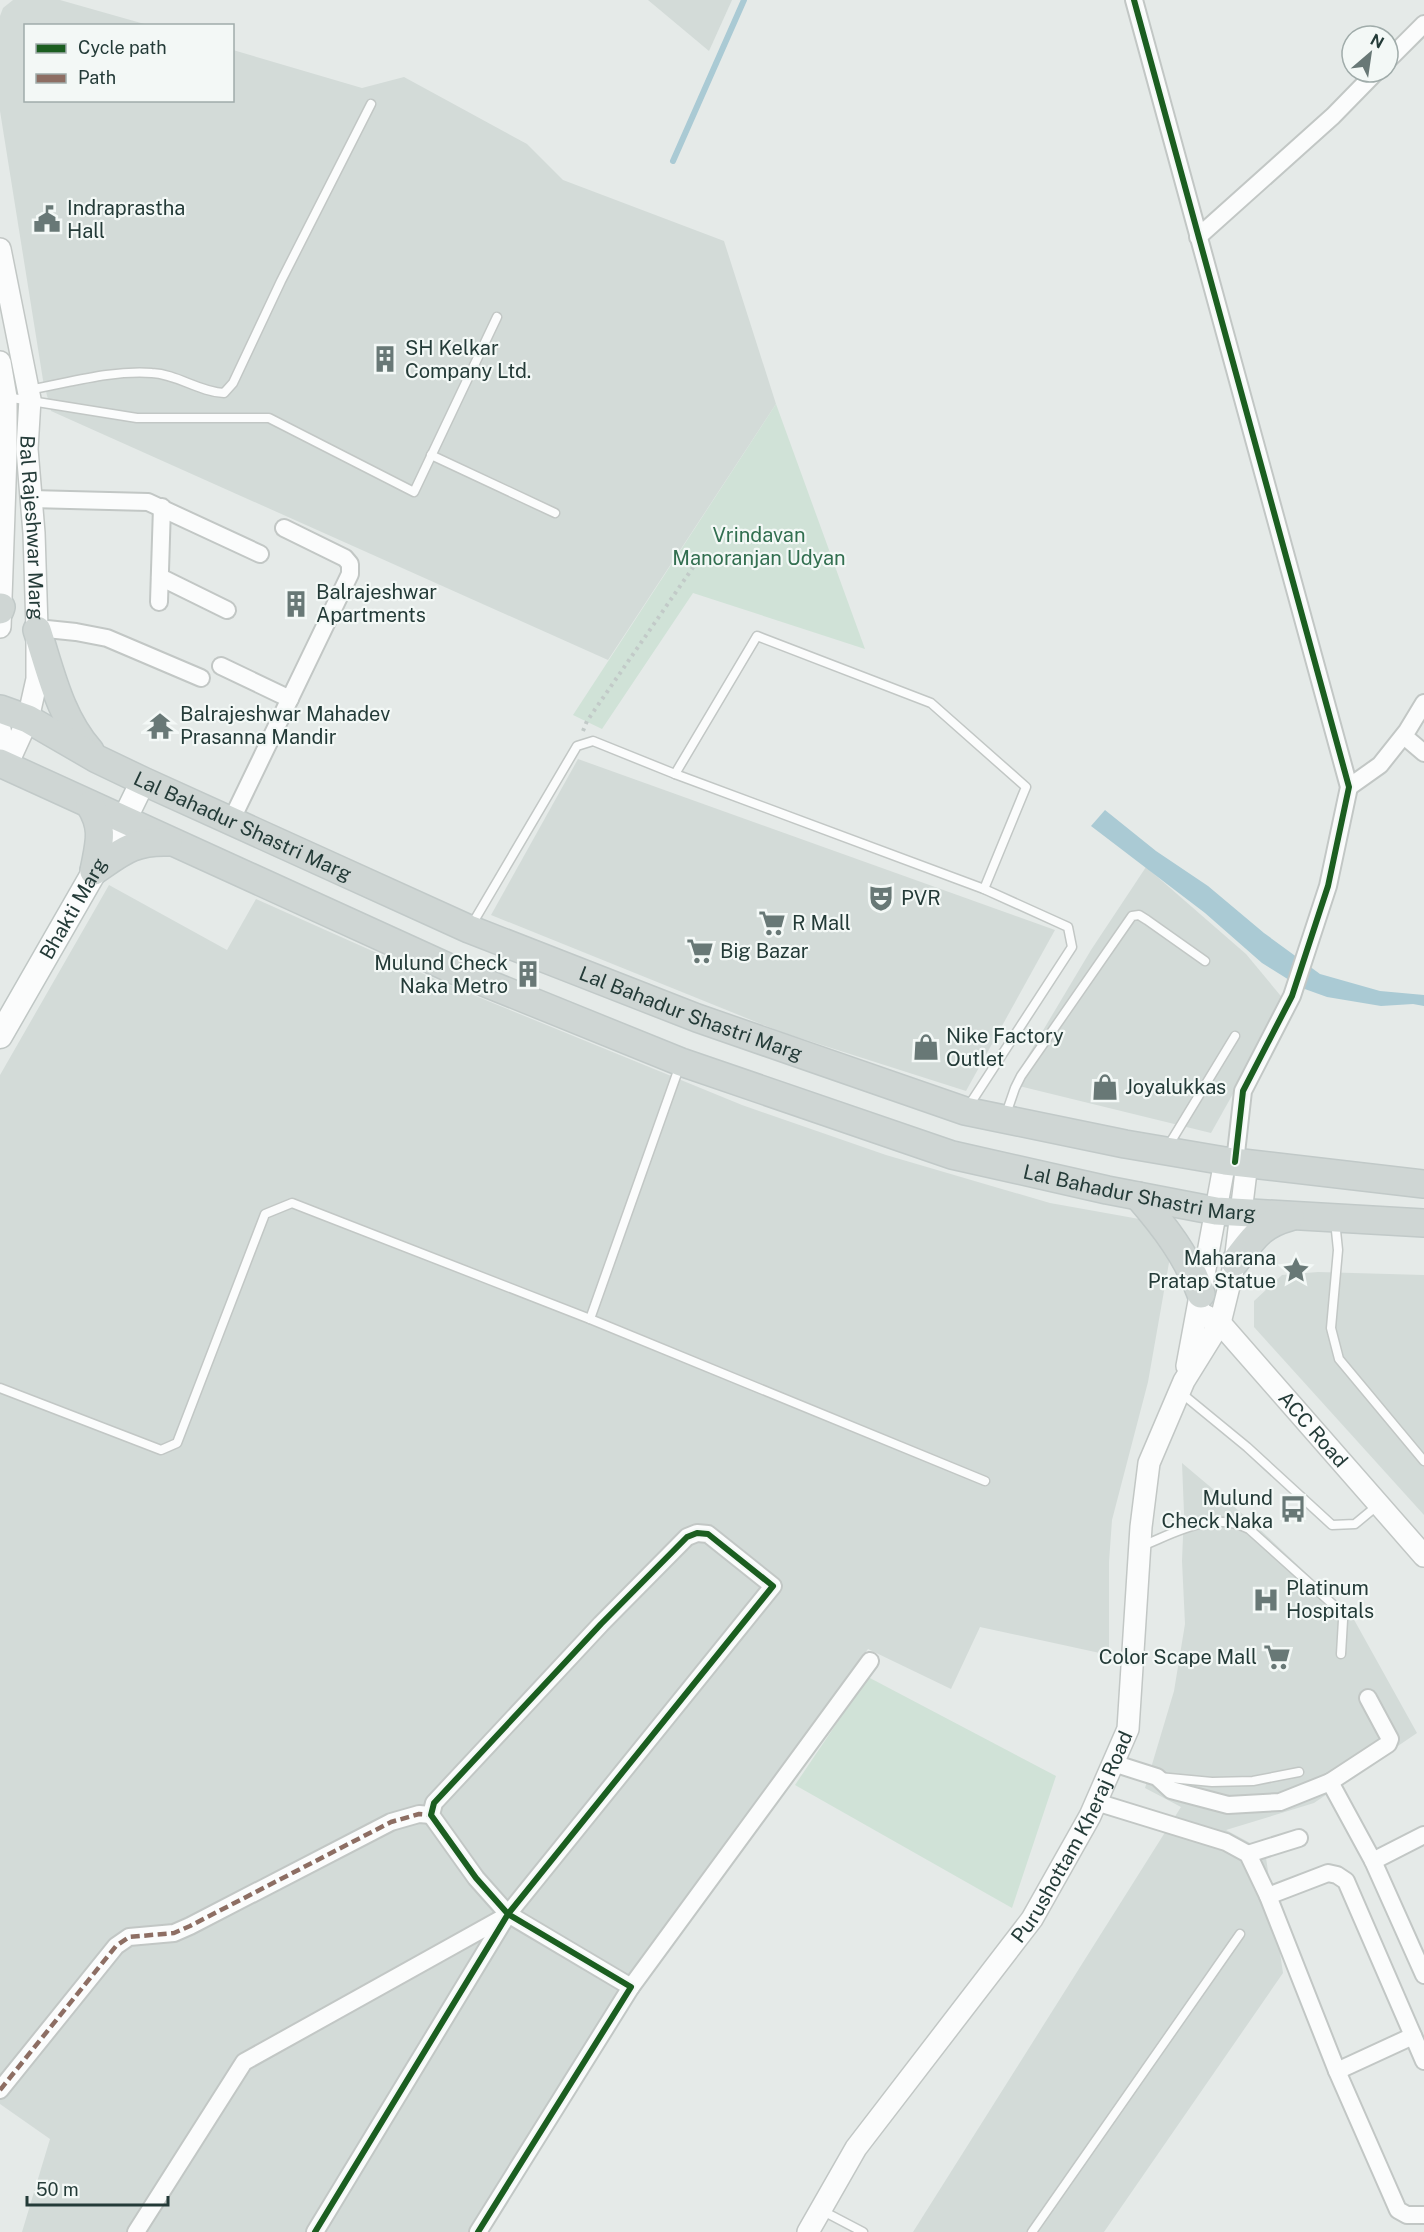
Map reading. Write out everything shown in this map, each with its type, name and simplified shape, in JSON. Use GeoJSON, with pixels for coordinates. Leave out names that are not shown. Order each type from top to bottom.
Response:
{"type":"FeatureCollection","features":[{"type":"Feature","properties":{"kind":"main road"},"geometry":{"type":"LineString","coordinates":[[37,629],[61,706],[79,738],[97,759]]}},
{"type":"Feature","properties":{"kind":"main road","name":"Lal Bahadur Shastri Marg"},"geometry":{"type":"LineString","coordinates":[[0,709],[28,719],[97,759],[143,781],[469,929],[697,1018],[965,1111],[1166,1151],[1236,1162],[1424,1184]]}},
{"type":"Feature","properties":{"kind":"main road","name":"Lal Bahadur Shastri Marg"},"geometry":{"type":"LineString","coordinates":[[3,764],[454,970],[681,1062],[952,1155],[1138,1196],[1229,1212],[1424,1223]]}},
{"type":"Feature","properties":{"kind":"main road","name":"Bhakti Marg"},"geometry":{"type":"LineString","coordinates":[[0,1036],[124,820],[143,781]]}},
{"type":"Feature","properties":{"kind":"main road"},"geometry":{"type":"LineString","coordinates":[[90,805],[98,818],[101,830],[94,871]]}},
{"type":"Feature","properties":{"kind":"main road"},"geometry":{"type":"LineString","coordinates":[[94,871],[132,845],[153,841],[172,842]]}},
{"type":"Feature","properties":{"kind":"main road"},"geometry":{"type":"LineString","coordinates":[[1138,1196],[1194,1273],[1200,1303]]}},
{"type":"Feature","properties":{"kind":"main road"},"geometry":{"type":"LineString","coordinates":[[1235,1262],[1256,1236],[1272,1222],[1294,1216]]}},
{"type":"Feature","properties":{"kind":"street"},"geometry":{"type":"LineString","coordinates":[[1134,0],[1349,787],[1328,886],[1292,996],[1243,1091],[1229,1212],[1200,1303],[1182,1386]]}},
{"type":"Feature","properties":{"kind":"street"},"geometry":{"type":"LineString","coordinates":[[1400,48],[1424,24]]}},
{"type":"Feature","properties":{"kind":"street"},"geometry":{"type":"LineString","coordinates":[[1198,237],[1333,116],[1364,84]]}},
{"type":"Feature","properties":{"kind":"street","name":"Bal Rajeshwar Marg"},"geometry":{"type":"LineString","coordinates":[[0,249],[29,395],[27,449],[37,629],[37,679],[28,719],[3,764]]}},
{"type":"Feature","properties":{"kind":"street","name":"Bal Rajeshwar Marg"},"geometry":{"type":"LineString","coordinates":[[0,362],[6,397],[0,614]]}},
{"type":"Feature","properties":{"kind":"street"},"geometry":{"type":"LineString","coordinates":[[31,499],[148,502],[260,554]]}},
{"type":"Feature","properties":{"kind":"street"},"geometry":{"type":"LineString","coordinates":[[159,602],[162,507]]}},
{"type":"Feature","properties":{"kind":"street"},"geometry":{"type":"LineString","coordinates":[[231,821],[350,574],[350,564],[345,558],[284,528]]}},
{"type":"Feature","properties":{"kind":"street"},"geometry":{"type":"LineString","coordinates":[[160,577],[227,610]]}},
{"type":"Feature","properties":{"kind":"street"},"geometry":{"type":"LineString","coordinates":[[37,629],[76,632],[107,638],[201,678]]}},
{"type":"Feature","properties":{"kind":"street"},"geometry":{"type":"LineString","coordinates":[[221,666],[290,699]]}},
{"type":"Feature","properties":{"kind":"street"},"geometry":{"type":"LineString","coordinates":[[1349,787],[1380,765],[1404,736],[1424,703]]}},
{"type":"Feature","properties":{"kind":"street"},"geometry":{"type":"LineString","coordinates":[[0,729],[3,764]]}},
{"type":"Feature","properties":{"kind":"street"},"geometry":{"type":"LineString","coordinates":[[1404,736],[1424,753]]}},
{"type":"Feature","properties":{"kind":"street"},"geometry":{"type":"LineString","coordinates":[[1182,1386],[1220,1323],[1235,1262],[1229,1212]]}},
{"type":"Feature","properties":{"kind":"street","name":"ACC Road"},"geometry":{"type":"LineString","coordinates":[[1200,1303],[1424,1556]]}},
{"type":"Feature","properties":{"kind":"street","name":"Purushottam Kheraj Road"},"geometry":{"type":"LineString","coordinates":[[808,2232],[856,2148],[1032,1919],[1096,1803],[1128,1729],[1139,1548],[1149,1462],[1182,1386]]}},
{"type":"Feature","properties":{"kind":"street"},"geometry":{"type":"LineString","coordinates":[[315,2232],[508,1914],[773,1586],[708,1534],[697,1533],[687,1537],[447,1788],[434,1803],[431,1815],[476,1878],[508,1914],[631,1987]]}},
{"type":"Feature","properties":{"kind":"street"},"geometry":{"type":"LineString","coordinates":[[478,2232],[631,1987],[870,1661]]}},
{"type":"Feature","properties":{"kind":"street"},"geometry":{"type":"LineString","coordinates":[[1113,1763],[1157,1777],[1171,1790],[1228,1804],[1280,1802],[1330,1782],[1388,1744],[1390,1739],[1368,1698]]}},
{"type":"Feature","properties":{"kind":"street"},"geometry":{"type":"LineString","coordinates":[[1330,1782],[1373,1861],[1424,1976]]}},
{"type":"Feature","properties":{"kind":"street"},"geometry":{"type":"LineString","coordinates":[[1096,1803],[1226,1842],[1248,1854],[1268,1896],[1337,2071],[1398,2210],[1407,2215],[1424,2215]]}},
{"type":"Feature","properties":{"kind":"street"},"geometry":{"type":"LineString","coordinates":[[0,2090],[116,1946],[129,1937],[174,1933],[391,1822],[419,1814],[431,1815]]}},
{"type":"Feature","properties":{"kind":"street"},"geometry":{"type":"LineString","coordinates":[[1373,1861],[1424,1834]]}},
{"type":"Feature","properties":{"kind":"street"},"geometry":{"type":"LineString","coordinates":[[1248,1854],[1299,1838]]}},
{"type":"Feature","properties":{"kind":"street"},"geometry":{"type":"LineString","coordinates":[[1268,1896],[1328,1873],[1337,1875],[1346,1881],[1424,2061]]}},
{"type":"Feature","properties":{"kind":"street"},"geometry":{"type":"LineString","coordinates":[[136,2232],[244,2062],[508,1914]]}},
{"type":"Feature","properties":{"kind":"street"},"geometry":{"type":"LineString","coordinates":[[1337,2071],[1413,2036]]}},
{"type":"Feature","properties":{"kind":"lane"},"geometry":{"type":"LineString","coordinates":[[6,397],[29,395],[103,375],[154,372],[212,392],[224,393],[233,383],[276,291],[371,104]]}},
{"type":"Feature","properties":{"kind":"lane"},"geometry":{"type":"LineString","coordinates":[[29,395],[137,418],[269,418],[414,492],[497,317]]}},
{"type":"Feature","properties":{"kind":"lane"},"geometry":{"type":"LineString","coordinates":[[431,455],[555,513]]}},
{"type":"Feature","properties":{"kind":"lane"},"geometry":{"type":"LineString","coordinates":[[675,774],[757,636],[931,703],[1026,787],[984,889]]}},
{"type":"Feature","properties":{"kind":"lane"},"geometry":{"type":"LineString","coordinates":[[469,929],[577,746],[593,741],[675,774],[984,889],[1068,927],[1072,946],[965,1111]]}},
{"type":"Feature","properties":{"kind":"lane"},"geometry":{"type":"LineString","coordinates":[[1004,1119],[1015,1088],[1022,1076],[1132,916],[1138,915],[1147,920],[1205,961]]}},
{"type":"Feature","properties":{"kind":"lane"},"geometry":{"type":"LineString","coordinates":[[1166,1151],[1235,1036]]}},
{"type":"Feature","properties":{"kind":"lane"},"geometry":{"type":"LineString","coordinates":[[590,1319],[681,1062]]}},
{"type":"Feature","properties":{"kind":"lane"},"geometry":{"type":"LineString","coordinates":[[0,1388],[161,1450],[177,1443],[265,1214],[292,1203],[590,1319],[985,1481]]}},
{"type":"Feature","properties":{"kind":"lane"},"geometry":{"type":"LineString","coordinates":[[1335,1219],[1338,1250],[1331,1328],[1340,1359],[1424,1461]]}},
{"type":"Feature","properties":{"kind":"lane"},"geometry":{"type":"LineString","coordinates":[[1182,1386],[1332,1526],[1355,1524],[1378,1506]]}},
{"type":"Feature","properties":{"kind":"lane"},"geometry":{"type":"LineString","coordinates":[[1139,1548],[1203,1522],[1233,1523],[1249,1529],[1338,1609],[1343,1620],[1341,1654]]}},
{"type":"Feature","properties":{"kind":"lane"},"geometry":{"type":"LineString","coordinates":[[1157,1777],[1212,1782],[1253,1781],[1299,1772]]}},
{"type":"Feature","properties":{"kind":"lane"},"geometry":{"type":"LineString","coordinates":[[1032,2232],[1240,1934]]}},
{"type":"Feature","properties":{"kind":"lane"},"geometry":{"type":"LineString","coordinates":[[821,2210],[863,2232]]}},
{"type":"Feature","properties":{"kind":"path"},"geometry":{"type":"LineString","coordinates":[[577,746],[587,722],[696,563]]}},
{"type":"Feature","properties":{"kind":"shaded area"},"geometry":{"type":"Polygon","coordinates":[[[13,0],[60,0],[144,24],[24,24],[24,102],[234,102],[234,50],[362,88],[404,77],[527,144],[563,180],[724,241],[776,404],[608,660],[51,411],[43,380],[0,111],[0,16],[3,8],[13,0]]]}},
{"type":"Feature","properties":{"kind":"shaded area"},"geometry":{"type":"Polygon","coordinates":[[[648,0],[732,0],[709,51],[648,0]]]}},
{"type":"Feature","properties":{"kind":"shaded area","name":"R Mall"},"geometry":{"type":"Polygon","coordinates":[[[578,759],[1055,930],[966,1091],[781,1032],[491,915],[578,759]]]}},
{"type":"Feature","properties":{"kind":"shaded area"},"geometry":{"type":"Polygon","coordinates":[[[1146,867],[1246,954],[1285,1001],[1211,1133],[1011,1084],[1091,950],[1146,867]]]}},
{"type":"Feature","properties":{"kind":"shaded area"},"geometry":{"type":"Polygon","coordinates":[[[109,885],[227,950],[256,899],[444,983],[742,1105],[886,1155],[1050,1203],[1156,1222],[1170,1257],[1148,1382],[1112,1520],[1109,1562],[1109,1655],[980,1627],[951,1689],[868,1649],[640,1962],[472,2232],[22,2232],[50,2139],[0,2104],[0,1075],[109,885]]]}},
{"type":"Feature","properties":{"kind":"shaded area"},"geometry":{"type":"Polygon","coordinates":[[[1318,1272],[1424,1275],[1424,1515],[1254,1327],[1254,1301],[1282,1275],[1318,1272]]]}},
{"type":"Feature","properties":{"kind":"shaded area"},"geometry":{"type":"Polygon","coordinates":[[[1182,1463],[1252,1522],[1352,1616],[1417,1733],[1314,1803],[1226,1830],[1265,1851],[1283,1973],[1104,2232],[913,2232],[1181,1807],[1145,1788],[1174,1691],[1185,1624],[1182,1561],[1184,1513],[1182,1463]]]}},
{"type":"Feature","properties":{"kind":"green space","name":"Vrindavan Manoranjan Udyan"},"geometry":{"type":"Polygon","coordinates":[[[776,404],[865,649],[693,593],[602,729],[573,715],[776,404]]]}},
{"type":"Feature","properties":{"kind":"green space"},"geometry":{"type":"Polygon","coordinates":[[[868,1677],[1056,1776],[1012,1908],[795,1785],[868,1677]]]}},
{"type":"Feature","properties":{"kind":"water"},"geometry":{"type":"Polygon","coordinates":[[[1105,810],[1156,851],[1208,886],[1264,933],[1320,974],[1380,991],[1424,995],[1424,1006],[1413,1004],[1381,1006],[1327,997],[1302,988],[1262,963],[1205,913],[1091,826],[1105,810]]]}},
{"type":"Feature","properties":{"kind":"waterway"},"geometry":{"type":"LineString","coordinates":[[673,161],[744,0]]}},
{"type":"Feature","properties":{"kind":"marked path"},"geometry":{"type":"LineString","coordinates":[[0,2090],[116,1946],[129,1937],[174,1933],[391,1822],[419,1814],[431,1815]]}},
{"type":"Feature","properties":{"kind":"cycle path"},"geometry":{"type":"LineString","coordinates":[[1134,0],[1349,787],[1328,886],[1292,996],[1243,1091],[1235,1162]]}},
{"type":"Feature","properties":{"kind":"cycle path"},"geometry":{"type":"LineString","coordinates":[[315,2232],[508,1914],[773,1586],[708,1534],[697,1533],[687,1537],[601,1624],[434,1803],[431,1815],[476,1878],[508,1914],[631,1987],[478,2232]]}},
{"type":"Feature","properties":{"kind":"place","name":"Indraprastha Hall"},"geometry":{"type":"Point","coordinates":[47,219]}},
{"type":"Feature","properties":{"kind":"place","name":"SH Kelkar Company Ltd."},"geometry":{"type":"Point","coordinates":[385,359]}},
{"type":"Feature","properties":{"kind":"place","name":"Balrajeshwar Apartments"},"geometry":{"type":"Point","coordinates":[296,604]}},
{"type":"Feature","properties":{"kind":"place","name":"Balrajeshwar Mahadev Prasanna Mandir"},"geometry":{"type":"Point","coordinates":[160,726]}},
{"type":"Feature","properties":{"kind":"place","name":"PVR"},"geometry":{"type":"Point","coordinates":[881,898]}},
{"type":"Feature","properties":{"kind":"place","name":"R Mall"},"geometry":{"type":"Point","coordinates":[772,923]}},
{"type":"Feature","properties":{"kind":"place","name":"Big Bazar"},"geometry":{"type":"Point","coordinates":[700,951]}},
{"type":"Feature","properties":{"kind":"place","name":"Mulund Check Naka Metro"},"geometry":{"type":"Point","coordinates":[528,974]}},
{"type":"Feature","properties":{"kind":"place","name":"Nike Factory Outlet"},"geometry":{"type":"Point","coordinates":[926,1047]}},
{"type":"Feature","properties":{"kind":"place","name":"Joyalukkas"},"geometry":{"type":"Point","coordinates":[1105,1087]}},
{"type":"Feature","properties":{"kind":"place","name":"Maharana Pratap Statue"},"geometry":{"type":"Point","coordinates":[1296,1270]}},
{"type":"Feature","properties":{"kind":"place","name":"Mulund Check Naka"},"geometry":{"type":"Point","coordinates":[1293,1509]}},
{"type":"Feature","properties":{"kind":"place","name":"Platinum Hospitals"},"geometry":{"type":"Point","coordinates":[1266,1600]}},
{"type":"Feature","properties":{"kind":"place","name":"Color Scape Mall"},"geometry":{"type":"Point","coordinates":[1277,1657]}}]}
